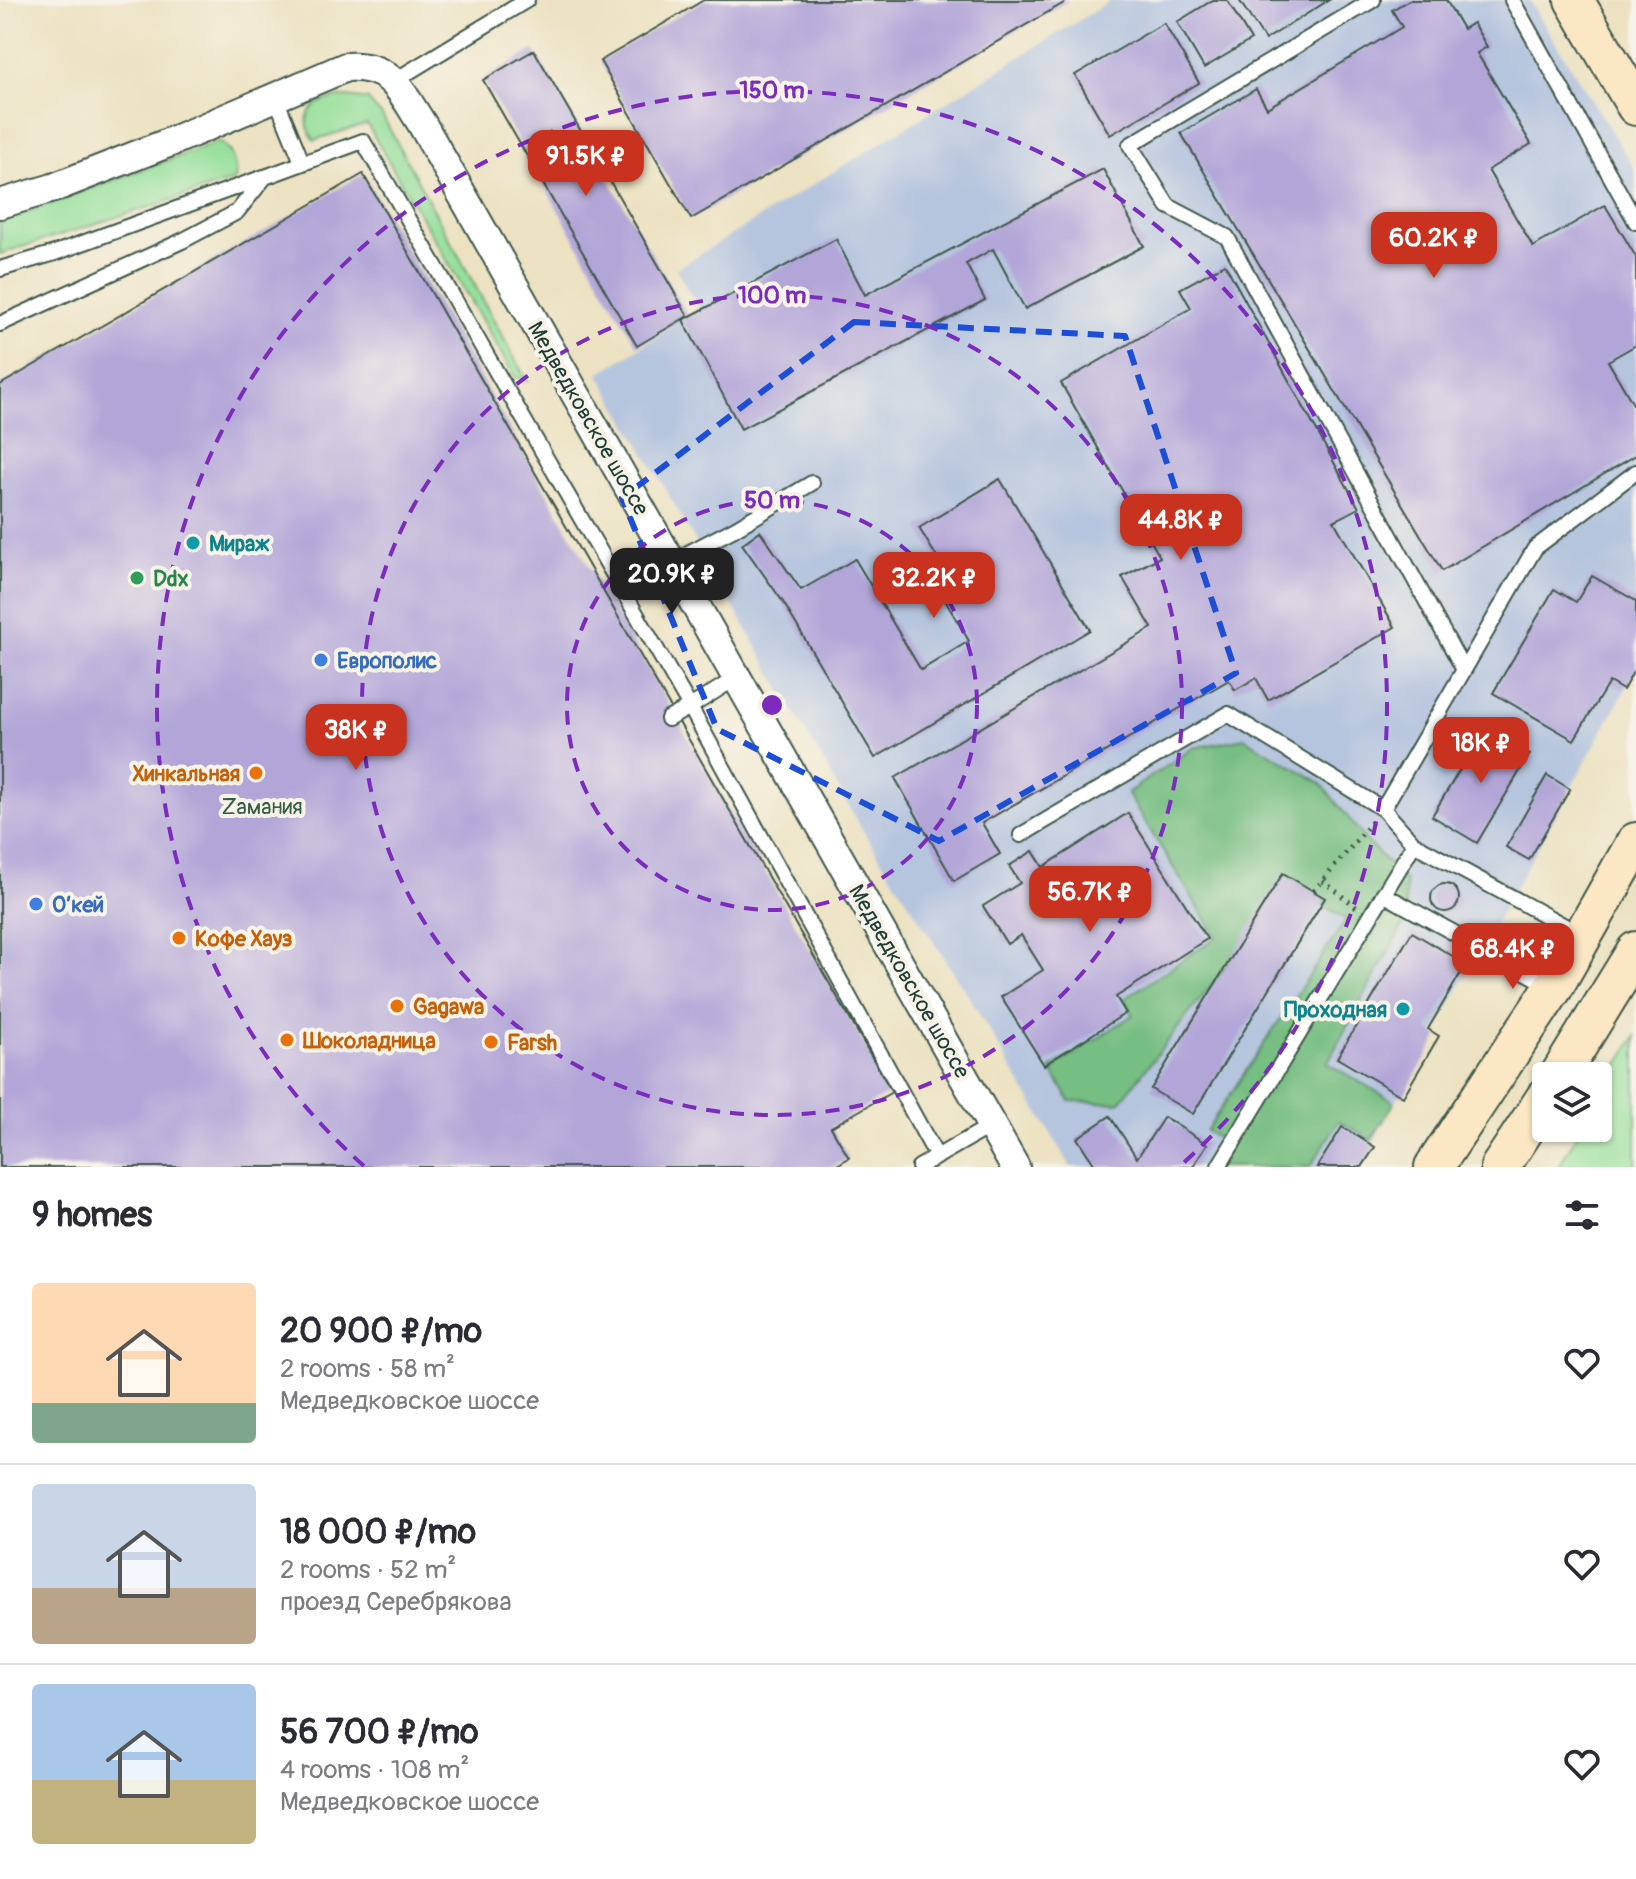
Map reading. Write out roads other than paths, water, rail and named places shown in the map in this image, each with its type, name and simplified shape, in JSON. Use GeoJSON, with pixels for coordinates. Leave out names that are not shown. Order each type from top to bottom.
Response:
{"type":"FeatureCollection","features":[{"type":"Feature","properties":{"kind":"main road"},"geometry":{"type":"LineString","coordinates":[[1574,0],[1636,106]]}},
{"type":"Feature","properties":{"kind":"main road"},"geometry":{"type":"LineString","coordinates":[[1434,1167],[1553,988],[1636,842]]}},
{"type":"Feature","properties":{"kind":"main road"},"geometry":{"type":"LineString","coordinates":[[1568,1062],[1636,951]]}},
{"type":"Feature","properties":{"kind":"main road"},"geometry":{"type":"LineString","coordinates":[[1500,1167],[1532,1118]]}},
{"type":"Feature","properties":{"kind":"street"},"geometry":{"type":"LineString","coordinates":[[0,204],[96,171],[346,67],[363,66],[380,71],[394,81]]}},
{"type":"Feature","properties":{"kind":"street","name":"Медведковское шоссе"},"geometry":{"type":"LineString","coordinates":[[394,81],[422,124],[1015,1167]]}},
{"type":"Feature","properties":{"kind":"lane"},"geometry":{"type":"LineString","coordinates":[[394,81],[527,0]]}},
{"type":"Feature","properties":{"kind":"lane"},"geometry":{"type":"LineString","coordinates":[[1373,0],[1130,145],[1168,206],[1227,237],[1464,670]]}},
{"type":"Feature","properties":{"kind":"lane"},"geometry":{"type":"LineString","coordinates":[[1512,0],[1636,222]]}},
{"type":"Feature","properties":{"kind":"lane"},"geometry":{"type":"LineString","coordinates":[[275,96],[302,162]]}},
{"type":"Feature","properties":{"kind":"lane"},"geometry":{"type":"LineString","coordinates":[[0,269],[55,253],[363,141],[690,707],[937,1157]]}},
{"type":"Feature","properties":{"kind":"lane"},"geometry":{"type":"LineString","coordinates":[[0,324],[182,241],[237,212],[265,177]]}},
{"type":"Feature","properties":{"kind":"lane"},"geometry":{"type":"LineString","coordinates":[[1383,809],[1535,548],[1636,472]]}},
{"type":"Feature","properties":{"kind":"lane"},"geometry":{"type":"LineString","coordinates":[[671,562],[812,483]]}},
{"type":"Feature","properties":{"kind":"lane"},"geometry":{"type":"LineString","coordinates":[[668,719],[736,678]]}},
{"type":"Feature","properties":{"kind":"lane"},"geometry":{"type":"LineString","coordinates":[[1021,835],[1228,714],[1383,809],[1414,844],[1584,936]]}},
{"type":"Feature","properties":{"kind":"lane"},"geometry":{"type":"LineString","coordinates":[[1219,1166],[1414,844]]}},
{"type":"Feature","properties":{"kind":"lane"},"geometry":{"type":"LineString","coordinates":[[1383,894],[1553,988]]}},
{"type":"Feature","properties":{"kind":"lane"},"geometry":{"type":"LineString","coordinates":[[919,1167],[992,1125]]}},
{"type":"Feature","properties":{"kind":"place","name":"Мираж"},"geometry":{"type":"Point","coordinates":[193,543]}},
{"type":"Feature","properties":{"kind":"place","name":"Ddx"},"geometry":{"type":"Point","coordinates":[137,578]}},
{"type":"Feature","properties":{"kind":"place","name":"Европолис"},"geometry":{"type":"Point","coordinates":[321,660]}},
{"type":"Feature","properties":{"kind":"place","name":"Хинкальная"},"geometry":{"type":"Point","coordinates":[256,773]}},
{"type":"Feature","properties":{"kind":"place","name":"О’кей"},"geometry":{"type":"Point","coordinates":[36,904]}},
{"type":"Feature","properties":{"kind":"place","name":"Кофе Хауз"},"geometry":{"type":"Point","coordinates":[179,938]}},
{"type":"Feature","properties":{"kind":"place","name":"Gagawa"},"geometry":{"type":"Point","coordinates":[397,1006]}},
{"type":"Feature","properties":{"kind":"place","name":"Проходная"},"geometry":{"type":"Point","coordinates":[1403,1009]}},
{"type":"Feature","properties":{"kind":"place","name":"Шоколадница"},"geometry":{"type":"Point","coordinates":[287,1040]}},
{"type":"Feature","properties":{"kind":"place","name":"Farsh"},"geometry":{"type":"Point","coordinates":[491,1042]}},
{"type":"Feature","properties":{"kind":"park label","name":"Zамания"},"geometry":{"type":"Point","coordinates":[262,806]}}]}
